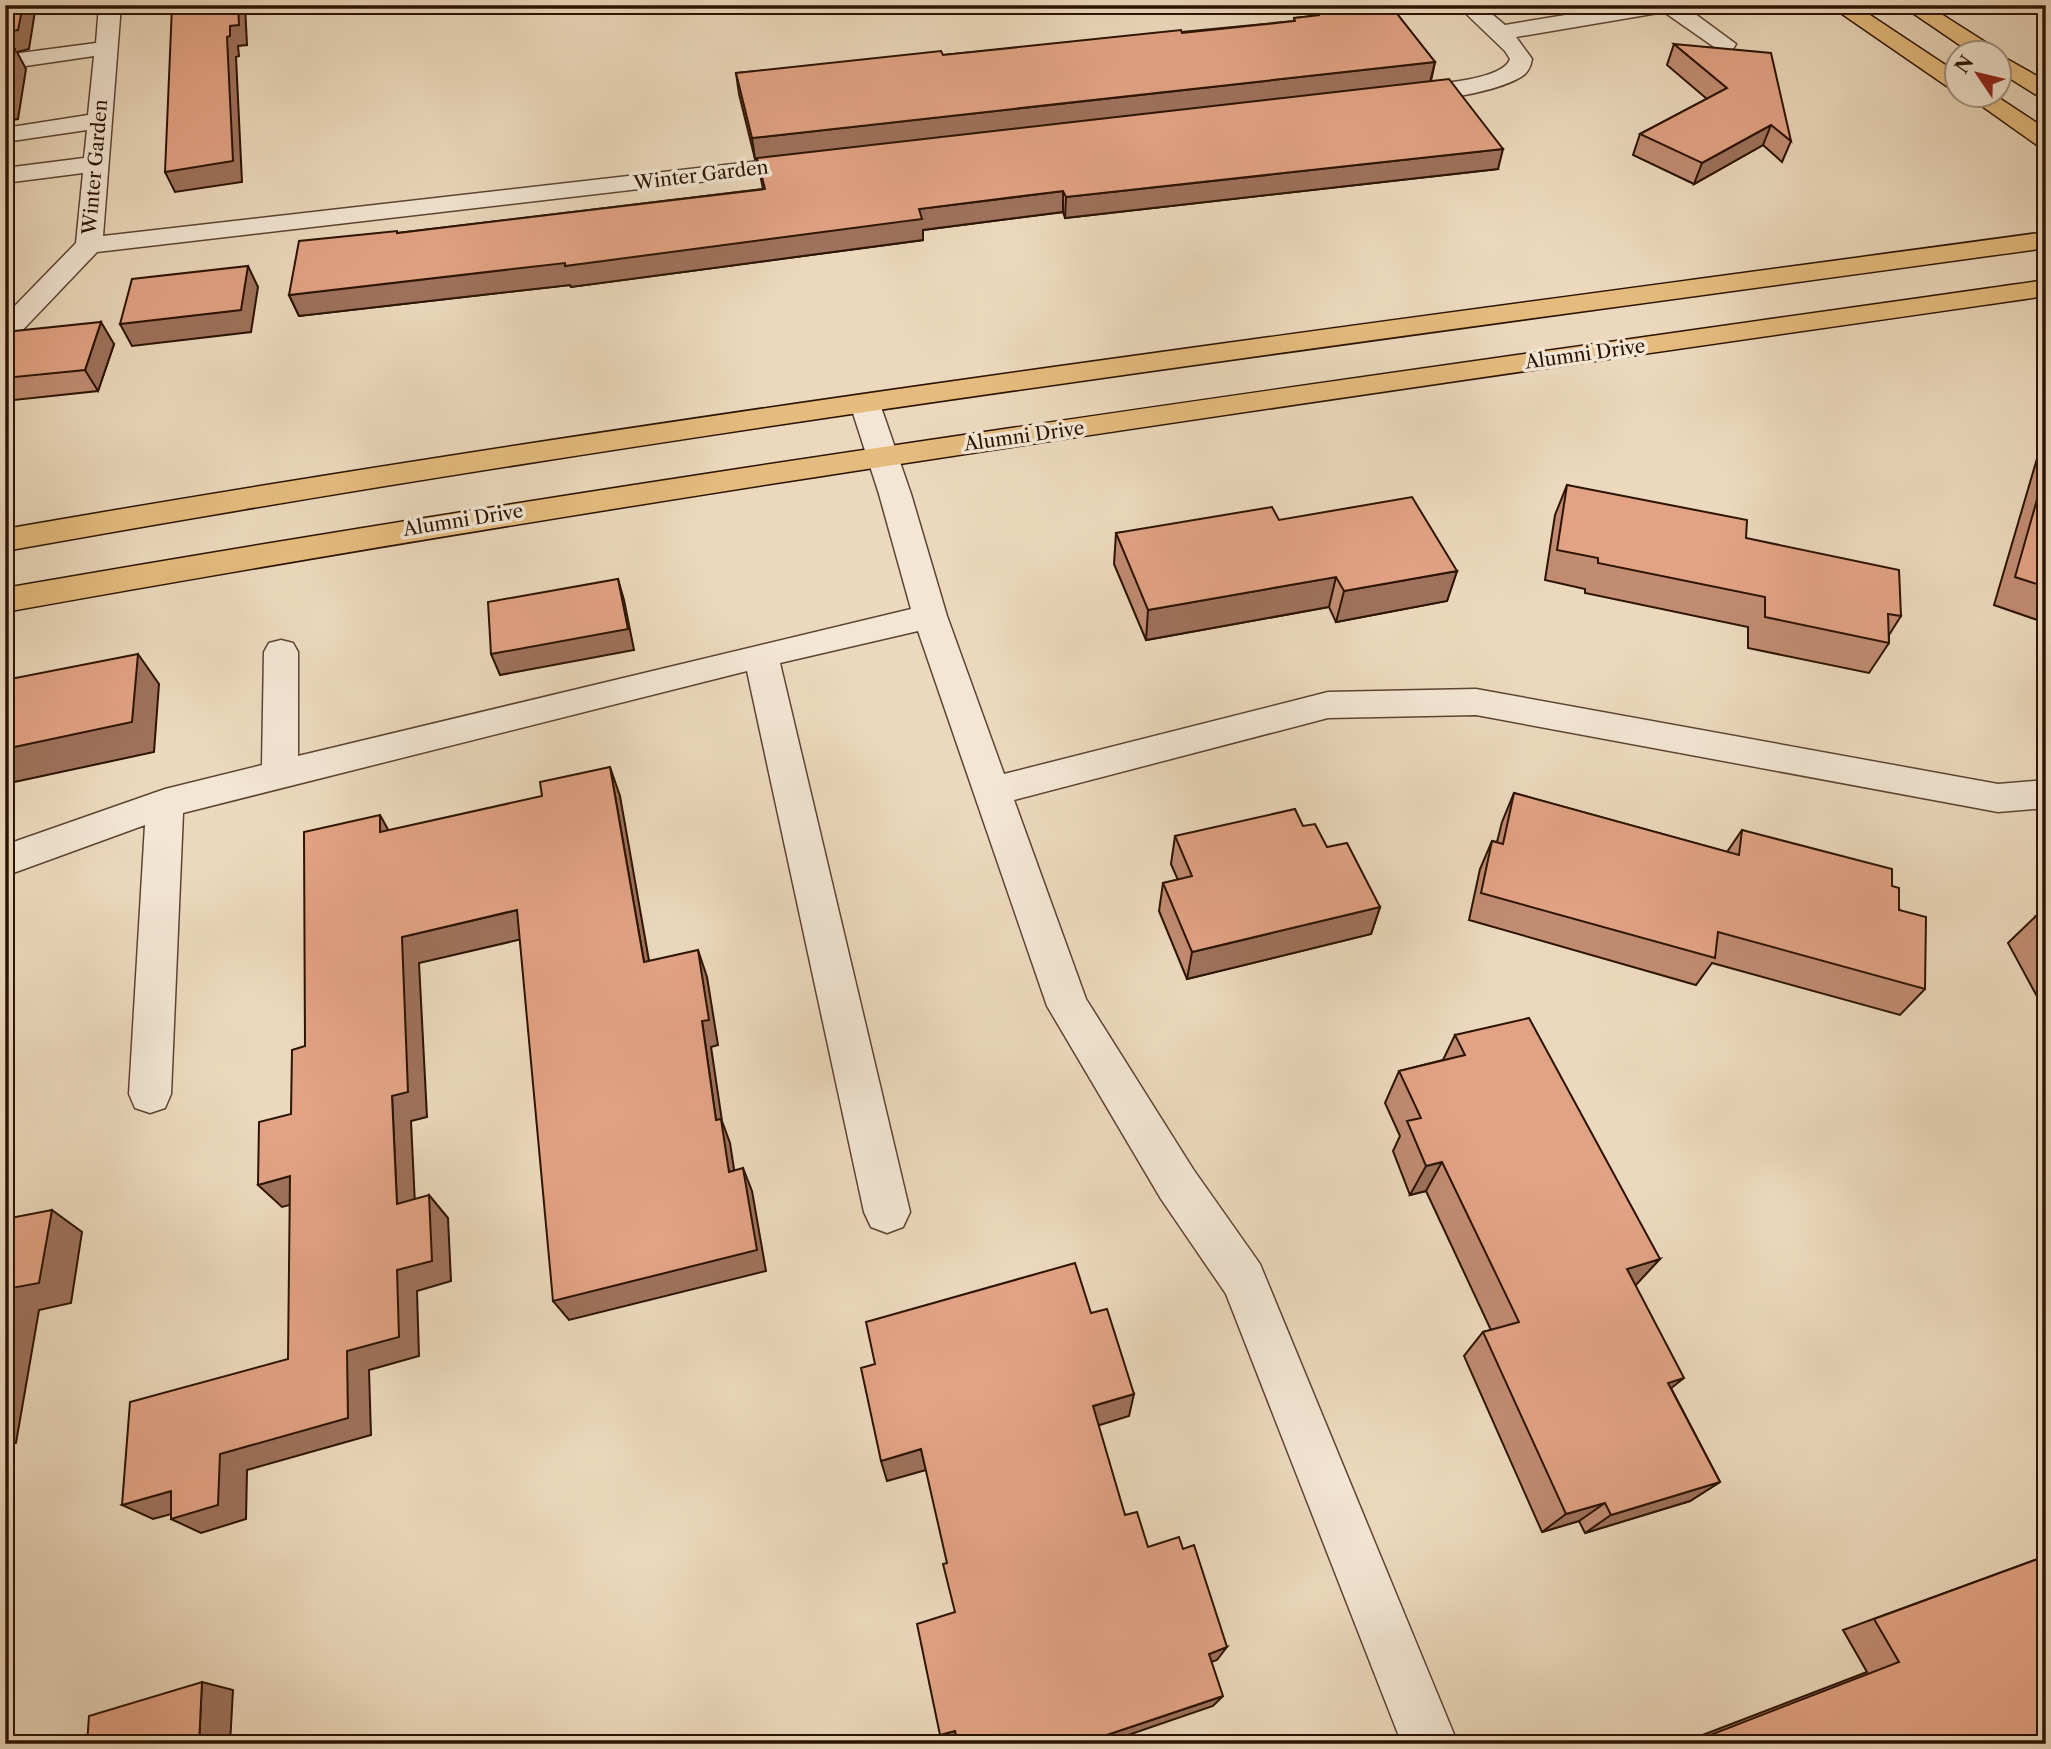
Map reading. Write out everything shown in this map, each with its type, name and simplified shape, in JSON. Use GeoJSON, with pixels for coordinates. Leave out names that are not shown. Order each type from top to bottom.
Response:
{"type":"FeatureCollection","features":[{"type":"Feature","properties":{"kind":"main road"},"geometry":{"type":"LineString","coordinates":[[1840,5],[1942,73]]}},
{"type":"Feature","properties":{"kind":"main road"},"geometry":{"type":"LineString","coordinates":[[1912,5],[1963,38]]}},
{"type":"Feature","properties":{"kind":"main road"},"geometry":{"type":"LineString","coordinates":[[2012,70],[2046,92]]}},
{"type":"Feature","properties":{"kind":"main road"},"geometry":{"type":"LineString","coordinates":[[1997,108],[2046,140]]}},
{"type":"Feature","properties":{"kind":"main road"},"geometry":{"type":"LineString","coordinates":[[5,540],[233,499],[649,434],[2046,240]]}},
{"type":"Feature","properties":{"kind":"main road","name":"Alumni Drive"},"geometry":{"type":"LineString","coordinates":[[5,600],[505,513],[2046,288]]}},
{"type":"Feature","properties":{"kind":"street","name":"Winter Garden"},"geometry":{"type":"LineString","coordinates":[[110,5],[89,245],[836,160]]}},
{"type":"Feature","properties":{"kind":"street"},"geometry":{"type":"LineString","coordinates":[[1376,98],[1445,90],[1506,76],[1517,70],[1521,58],[1468,5]]}},
{"type":"Feature","properties":{"kind":"street"},"geometry":{"type":"LineString","coordinates":[[1498,33],[1668,5],[1725,44]]}},
{"type":"Feature","properties":{"kind":"street"},"geometry":{"type":"LineString","coordinates":[[5,61],[105,48]]}},
{"type":"Feature","properties":{"kind":"street"},"geometry":{"type":"LineString","coordinates":[[5,135],[99,121]]}},
{"type":"Feature","properties":{"kind":"street"},"geometry":{"type":"LineString","coordinates":[[5,176],[96,164]]}},
{"type":"Feature","properties":{"kind":"street"},"geometry":{"type":"LineString","coordinates":[[5,331],[89,245]]}},
{"type":"Feature","properties":{"kind":"street"},"geometry":{"type":"LineString","coordinates":[[865,404],[930,616],[1068,1006],[1177,1184],[1244,1280],[1430,1744]]}},
{"type":"Feature","properties":{"kind":"street"},"geometry":{"type":"LineString","coordinates":[[5,861],[165,803],[761,655],[930,616]]}},
{"type":"Feature","properties":{"kind":"street"},"geometry":{"type":"LineString","coordinates":[[280,773],[281,652]]}},
{"type":"Feature","properties":{"kind":"street"},"geometry":{"type":"LineString","coordinates":[[761,655],[887,1212]]}},
{"type":"Feature","properties":{"kind":"street"},"geometry":{"type":"LineString","coordinates":[[993,791],[1328,705],[1476,702],[1998,798],[2046,794]]}},
{"type":"Feature","properties":{"kind":"street"},"geometry":{"type":"LineString","coordinates":[[150,1094],[165,803]]}},
{"type":"Feature","properties":{"kind":"building"},"geometry":{"type":"Polygon","coordinates":[[[5,5],[23,5],[18,30],[5,32],[5,5]]]}},
{"type":"Feature","properties":{"kind":"building"},"geometry":{"type":"Polygon","coordinates":[[[238,5],[239,25],[230,26],[230,36],[227,37],[233,161],[165,172],[172,6],[238,5]]]}},
{"type":"Feature","properties":{"kind":"building"},"geometry":{"type":"Polygon","coordinates":[[[1318,5],[1390,5],[1435,62],[752,138],[736,73],[941,51],[943,55],[1295,21],[1294,18],[1319,15],[1318,5]]]}},
{"type":"Feature","properties":{"kind":"building"},"geometry":{"type":"Polygon","coordinates":[[[1674,44],[1771,53],[1791,141],[1771,125],[1702,163],[1640,134],[1727,88],[1674,44]]]}},
{"type":"Feature","properties":{"kind":"building"},"geometry":{"type":"Polygon","coordinates":[[[15,49],[6,99],[5,100],[5,50],[15,49]]]}},
{"type":"Feature","properties":{"kind":"building"},"geometry":{"type":"Polygon","coordinates":[[[1449,79],[1503,149],[1066,197],[1063,191],[919,209],[922,219],[565,266],[565,263],[289,295],[299,241],[397,233],[765,189],[757,158],[1449,79]]]}},
{"type":"Feature","properties":{"kind":"building"},"geometry":{"type":"Polygon","coordinates":[[[248,266],[241,310],[120,324],[132,279],[248,266]]]}},
{"type":"Feature","properties":{"kind":"building"},"geometry":{"type":"Polygon","coordinates":[[[101,322],[85,370],[5,378],[5,332],[101,322]]]}},
{"type":"Feature","properties":{"kind":"building"},"geometry":{"type":"Polygon","coordinates":[[[2046,468],[2046,587],[2015,577],[2046,468]]]}},
{"type":"Feature","properties":{"kind":"building"},"geometry":{"type":"Polygon","coordinates":[[[1567,485],[1747,520],[1746,538],[1899,570],[1901,616],[1888,614],[1889,643],[1765,617],[1765,597],[1598,563],[1598,558],[1557,550],[1567,485]]]}},
{"type":"Feature","properties":{"kind":"building"},"geometry":{"type":"Polygon","coordinates":[[[1412,497],[1457,571],[1344,591],[1336,577],[1148,610],[1116,533],[1272,507],[1279,520],[1412,497]]]}},
{"type":"Feature","properties":{"kind":"building"},"geometry":{"type":"Polygon","coordinates":[[[618,579],[628,629],[491,654],[488,602],[618,579]]]}},
{"type":"Feature","properties":{"kind":"building"},"geometry":{"type":"Polygon","coordinates":[[[138,654],[132,722],[5,749],[5,680],[138,654]]]}},
{"type":"Feature","properties":{"kind":"building"},"geometry":{"type":"Polygon","coordinates":[[[610,767],[644,962],[698,950],[709,1020],[702,1021],[716,1120],[721,1119],[729,1172],[743,1168],[757,1250],[553,1301],[517,910],[402,937],[408,1092],[392,1096],[397,1204],[429,1195],[432,1261],[397,1270],[399,1337],[347,1351],[348,1418],[220,1454],[218,1505],[171,1519],[171,1491],[122,1505],[130,1402],[288,1359],[290,1176],[258,1185],[259,1122],[291,1114],[292,1050],[305,1046],[304,832],[380,815],[380,832],[542,796],[540,782],[610,767]]]}},
{"type":"Feature","properties":{"kind":"building"},"geometry":{"type":"Polygon","coordinates":[[[1514,793],[1739,855],[1742,830],[1892,869],[1892,886],[1899,888],[1899,910],[1926,917],[1925,989],[1718,932],[1715,958],[1481,893],[1492,841],[1503,844],[1514,793]]]}},
{"type":"Feature","properties":{"kind":"building"},"geometry":{"type":"Polygon","coordinates":[[[1295,809],[1303,826],[1315,824],[1327,847],[1347,843],[1380,907],[1192,952],[1163,883],[1192,876],[1175,836],[1295,809]]]}},
{"type":"Feature","properties":{"kind":"building"},"geometry":{"type":"Polygon","coordinates":[[[2036,916],[2046,916],[2046,934],[2036,916]]]}},
{"type":"Feature","properties":{"kind":"building"},"geometry":{"type":"Polygon","coordinates":[[[1529,1018],[1660,1259],[1627,1269],[1684,1378],[1668,1383],[1720,1482],[1611,1515],[1605,1503],[1566,1514],[1483,1332],[1519,1322],[1442,1162],[1426,1166],[1407,1121],[1421,1118],[1399,1071],[1465,1055],[1455,1035],[1529,1018]]]}},
{"type":"Feature","properties":{"kind":"building"},"geometry":{"type":"Polygon","coordinates":[[[52,1210],[39,1283],[6,1289],[5,1296],[5,1219],[52,1210]]]}},
{"type":"Feature","properties":{"kind":"building"},"geometry":{"type":"Polygon","coordinates":[[[1075,1263],[1091,1313],[1107,1309],[1134,1394],[1093,1406],[1125,1515],[1137,1512],[1148,1547],[1179,1537],[1183,1549],[1194,1545],[1227,1647],[1209,1654],[1223,1696],[1080,1744],[958,1744],[955,1731],[940,1735],[917,1624],[955,1612],[943,1564],[947,1563],[921,1449],[881,1461],[861,1368],[875,1364],[866,1322],[1075,1263]]]}},
{"type":"Feature","properties":{"kind":"building"},"geometry":{"type":"Polygon","coordinates":[[[2046,1556],[2046,1744],[1687,1744],[1899,1662],[1874,1619],[2046,1556]]]}},
{"type":"Feature","properties":{"kind":"building"},"geometry":{"type":"Polygon","coordinates":[[[202,1682],[199,1744],[87,1744],[89,1716],[202,1682]]]}}]}
